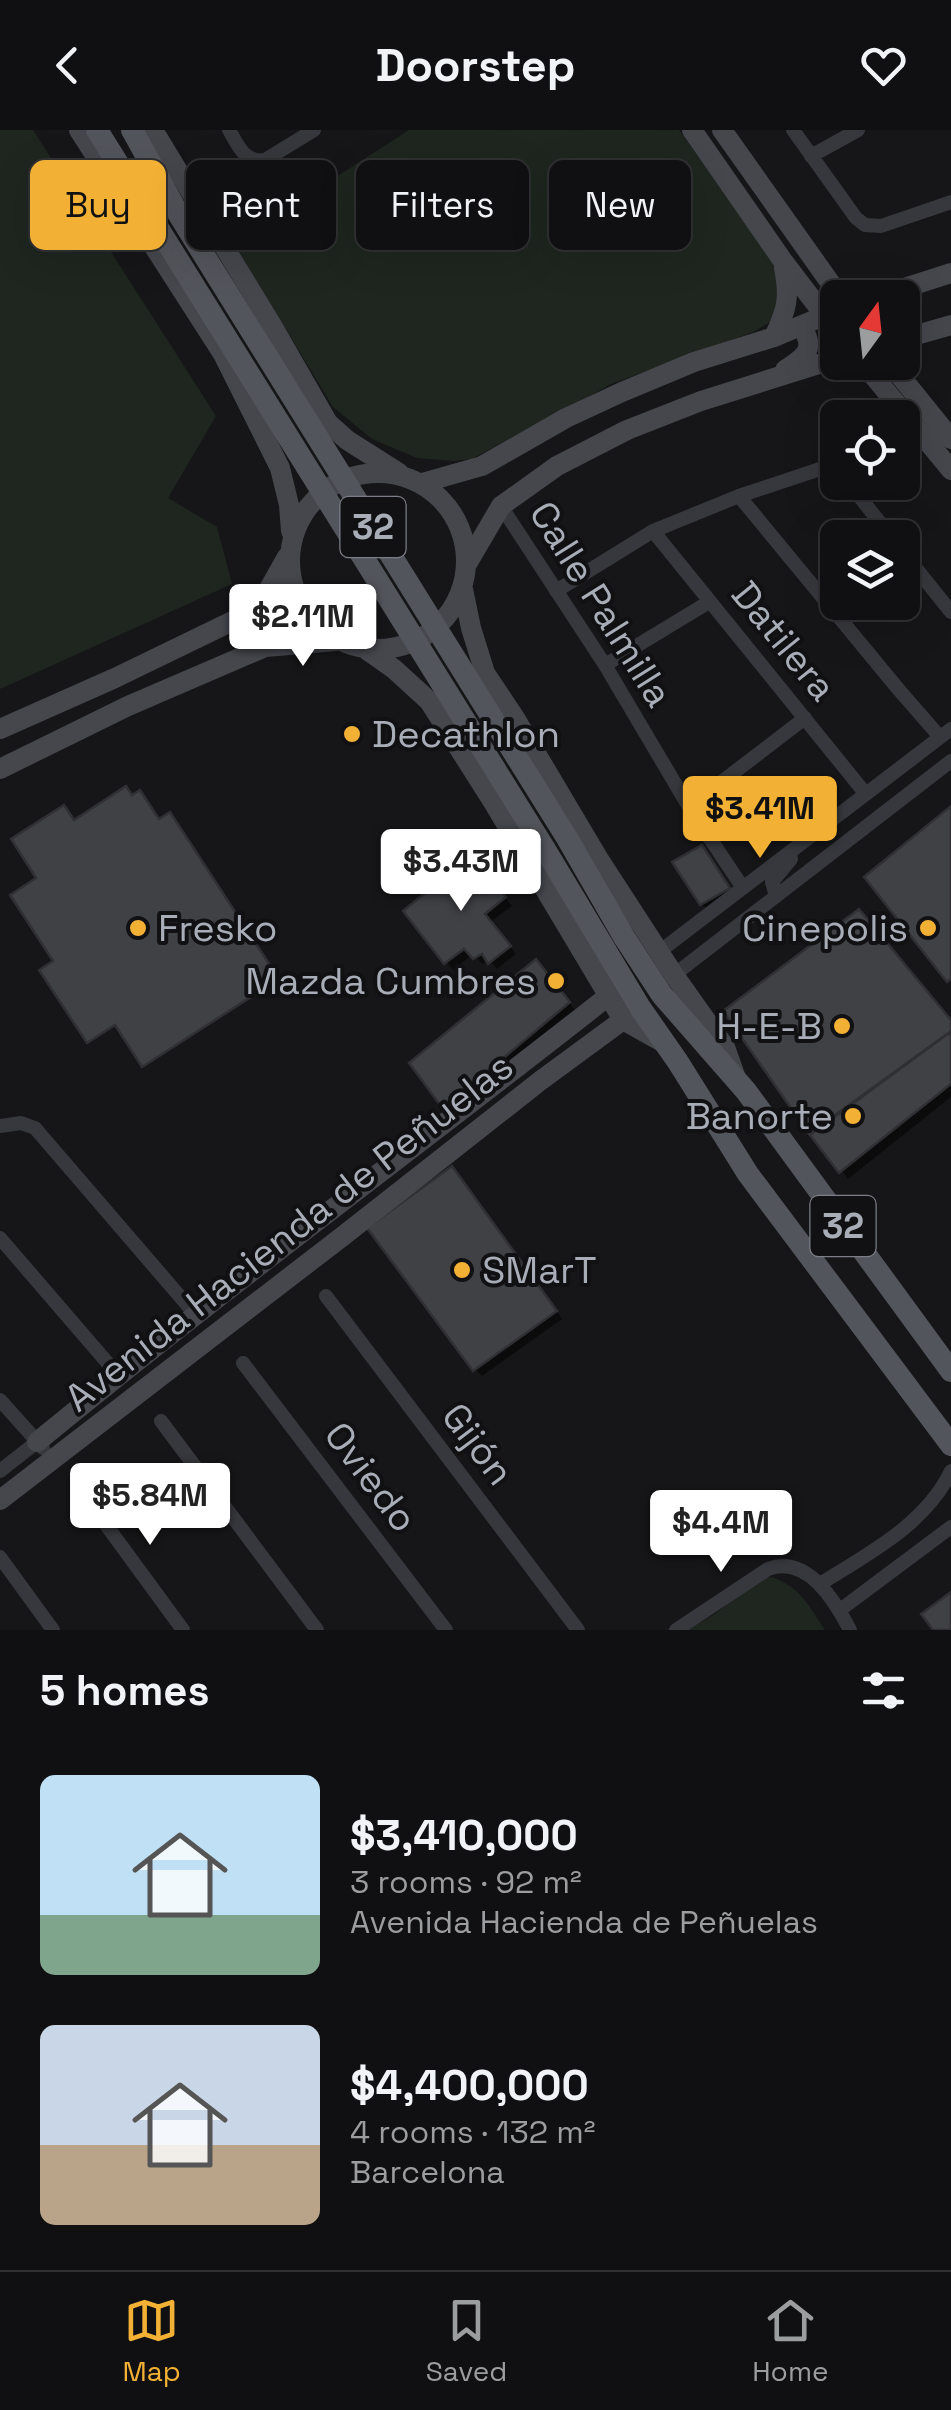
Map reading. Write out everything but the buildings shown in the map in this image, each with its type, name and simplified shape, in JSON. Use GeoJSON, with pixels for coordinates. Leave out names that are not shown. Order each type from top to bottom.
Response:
{"type":"FeatureCollection","features":[{"type":"Feature","properties":{"kind":"main road","name":"32"},"geometry":{"type":"LineString","coordinates":[[98,130],[168,219],[556,845],[638,1006],[748,1174],[951,1445]]}},
{"type":"Feature","properties":{"kind":"main road","name":"32"},"geometry":{"type":"LineString","coordinates":[[132,130],[168,219]]}},
{"type":"Feature","properties":{"kind":"main road","name":"32"},"geometry":{"type":"LineString","coordinates":[[556,845],[662,994],[736,1080],[951,1371]]}},
{"type":"Feature","properties":{"kind":"street"},"geometry":{"type":"LineString","coordinates":[[0,728],[246,614],[269,589],[287,557],[291,532],[280,468],[223,354],[80,130]]}},
{"type":"Feature","properties":{"kind":"street"},"geometry":{"type":"LineString","coordinates":[[153,130],[328,423],[347,440],[439,495],[464,536],[468,564]]}},
{"type":"Feature","properties":{"kind":"street"},"geometry":{"type":"LineString","coordinates":[[228,130],[245,156],[258,161],[314,130]]}},
{"type":"Feature","properties":{"kind":"street"},"geometry":{"type":"LineString","coordinates":[[692,130],[783,261],[820,302]]}},
{"type":"Feature","properties":{"kind":"street"},"geometry":{"type":"LineString","coordinates":[[722,130],[828,280]]}},
{"type":"Feature","properties":{"kind":"street"},"geometry":{"type":"LineString","coordinates":[[794,130],[856,218],[865,225],[881,226],[951,202]]}},
{"type":"Feature","properties":{"kind":"street"},"geometry":{"type":"LineString","coordinates":[[811,156],[858,130]]}},
{"type":"Feature","properties":{"kind":"street"},"geometry":{"type":"LineString","coordinates":[[774,337],[788,306],[783,261]]}},
{"type":"Feature","properties":{"kind":"street"},"geometry":{"type":"LineString","coordinates":[[920,283],[951,273]]}},
{"type":"Feature","properties":{"kind":"street"},"geometry":{"type":"LineString","coordinates":[[291,532],[300,516],[332,486],[356,476],[380,472],[413,480],[482,466],[566,418],[622,392],[820,318]]}},
{"type":"Feature","properties":{"kind":"street"},"geometry":{"type":"LineString","coordinates":[[920,333],[951,325]]}},
{"type":"Feature","properties":{"kind":"street"},"geometry":{"type":"LineString","coordinates":[[771,379],[806,354],[810,338],[802,326]]}},
{"type":"Feature","properties":{"kind":"street"},"geometry":{"type":"LineString","coordinates":[[223,354],[240,365],[260,362],[273,347],[274,327]]}},
{"type":"Feature","properties":{"kind":"street"},"geometry":{"type":"LineString","coordinates":[[367,650],[411,642],[433,630],[451,612],[468,564],[501,506],[557,466],[627,430],[700,401],[820,364]]}},
{"type":"Feature","properties":{"kind":"street"},"geometry":{"type":"LineString","coordinates":[[877,380],[895,400]]}},
{"type":"Feature","properties":{"kind":"street"},"geometry":{"type":"LineString","coordinates":[[920,427],[951,439]]}},
{"type":"Feature","properties":{"kind":"street"},"geometry":{"type":"LineString","coordinates":[[920,430],[951,470]]}},
{"type":"Feature","properties":{"kind":"street"},"geometry":{"type":"LineString","coordinates":[[556,591],[653,531],[739,496],[820,470]]}},
{"type":"Feature","properties":{"kind":"street"},"geometry":{"type":"LineString","coordinates":[[659,952],[945,732],[739,496]]}},
{"type":"Feature","properties":{"kind":"street"},"geometry":{"type":"LineString","coordinates":[[862,500],[878,520]]}},
{"type":"Feature","properties":{"kind":"street","name":"Calle Palmilla"},"geometry":{"type":"LineString","coordinates":[[501,506],[743,888]]}},
{"type":"Feature","properties":{"kind":"street","name":"Datilera"},"geometry":{"type":"LineString","coordinates":[[653,531],[864,793]]}},
{"type":"Feature","properties":{"kind":"street"},"geometry":{"type":"LineString","coordinates":[[287,557],[297,593],[322,632],[367,650],[429,700],[607,997],[623,1020],[664,1043]]}},
{"type":"Feature","properties":{"kind":"street"},"geometry":{"type":"LineString","coordinates":[[920,573],[951,612]]}},
{"type":"Feature","properties":{"kind":"street"},"geometry":{"type":"LineString","coordinates":[[462,589],[485,673],[600,861],[725,1047],[736,1080]]}},
{"type":"Feature","properties":{"kind":"street"},"geometry":{"type":"LineString","coordinates":[[604,665],[709,602]]}},
{"type":"Feature","properties":{"kind":"street"},"geometry":{"type":"LineString","coordinates":[[0,769],[128,706],[265,647],[337,641]]}},
{"type":"Feature","properties":{"kind":"street"},"geometry":{"type":"LineString","coordinates":[[429,700],[452,672],[463,669],[485,673]]}},
{"type":"Feature","properties":{"kind":"street"},"geometry":{"type":"LineString","coordinates":[[690,807],[806,718]]}},
{"type":"Feature","properties":{"kind":"street"},"geometry":{"type":"LineString","coordinates":[[674,975],[951,761]]}},
{"type":"Feature","properties":{"kind":"street"},"geometry":{"type":"LineString","coordinates":[[776,896],[772,882],[808,840]]}},
{"type":"Feature","properties":{"kind":"street","name":"Avenida Hacienda de Peñuelas"},"geometry":{"type":"LineString","coordinates":[[0,1471],[195,1314],[607,997]]}},
{"type":"Feature","properties":{"kind":"street","name":"Avenida Hacienda de Peñuelas"},"geometry":{"type":"LineString","coordinates":[[0,1500],[540,1080],[623,1020]]}},
{"type":"Feature","properties":{"kind":"street"},"geometry":{"type":"LineString","coordinates":[[0,1126],[21,1123],[35,1128],[195,1314]]}},
{"type":"Feature","properties":{"kind":"street"},"geometry":{"type":"LineString","coordinates":[[0,1238],[118,1375]]}},
{"type":"Feature","properties":{"kind":"street","name":"Gijón"},"geometry":{"type":"LineString","coordinates":[[326,1296],[578,1630]]}},
{"type":"Feature","properties":{"kind":"street","name":"Oviedo"},"geometry":{"type":"LineString","coordinates":[[243,1363],[446,1630]]}},
{"type":"Feature","properties":{"kind":"street"},"geometry":{"type":"LineString","coordinates":[[0,1400],[53,1460]]}},
{"type":"Feature","properties":{"kind":"street"},"geometry":{"type":"LineString","coordinates":[[161,1421],[317,1630]]}},
{"type":"Feature","properties":{"kind":"street"},"geometry":{"type":"LineString","coordinates":[[820,1584],[878,1547],[928,1508],[951,1470]]}},
{"type":"Feature","properties":{"kind":"street"},"geometry":{"type":"LineString","coordinates":[[82,1492],[183,1630]]}},
{"type":"Feature","properties":{"kind":"street"},"geometry":{"type":"LineString","coordinates":[[840,1610],[949,1527],[928,1508]]}},
{"type":"Feature","properties":{"kind":"street"},"geometry":{"type":"LineString","coordinates":[[878,1547],[894,1568]]}},
{"type":"Feature","properties":{"kind":"street"},"geometry":{"type":"LineString","coordinates":[[0,1557],[53,1630]]}},
{"type":"Feature","properties":{"kind":"street"},"geometry":{"type":"LineString","coordinates":[[676,1630],[776,1566],[795,1567],[820,1584],[850,1630]]}},
{"type":"Feature","properties":{"kind":"shaded area"},"geometry":{"type":"Polygon","coordinates":[[[0,130],[33,130],[52,160],[30,160],[30,250],[110,250],[216,416],[168,498],[217,527],[232,584],[0,689],[0,130]]]}},
{"type":"Feature","properties":{"kind":"shaded area"},"geometry":{"type":"Polygon","coordinates":[[[409,130],[679,130],[773,262],[784,291],[772,321],[753,332],[611,384],[471,459],[417,458],[372,439],[333,407],[238,250],[336,250],[336,177],[356,164],[356,250],[529,250],[529,160],[363,160],[409,130]]]}},
{"type":"Feature","properties":{"kind":"shaded area"},"geometry":{"type":"Polygon","coordinates":[[[771,1577],[797,1591],[825,1630],[688,1630],[759,1580],[771,1577]]]}},
{"type":"Feature","properties":{"kind":"place","name":"Decathlon"},"geometry":{"type":"Point","coordinates":[352,734]}},
{"type":"Feature","properties":{"kind":"place","name":"Fresko"},"geometry":{"type":"Point","coordinates":[138,928]}},
{"type":"Feature","properties":{"kind":"place","name":"Cinepolis"},"geometry":{"type":"Point","coordinates":[928,928]}},
{"type":"Feature","properties":{"kind":"place","name":"Mazda Cumbres"},"geometry":{"type":"Point","coordinates":[556,981]}},
{"type":"Feature","properties":{"kind":"place","name":"H-E-B"},"geometry":{"type":"Point","coordinates":[842,1026]}},
{"type":"Feature","properties":{"kind":"place","name":"Banorte"},"geometry":{"type":"Point","coordinates":[853,1116]}},
{"type":"Feature","properties":{"kind":"place","name":"SMarT"},"geometry":{"type":"Point","coordinates":[462,1270]}}]}
